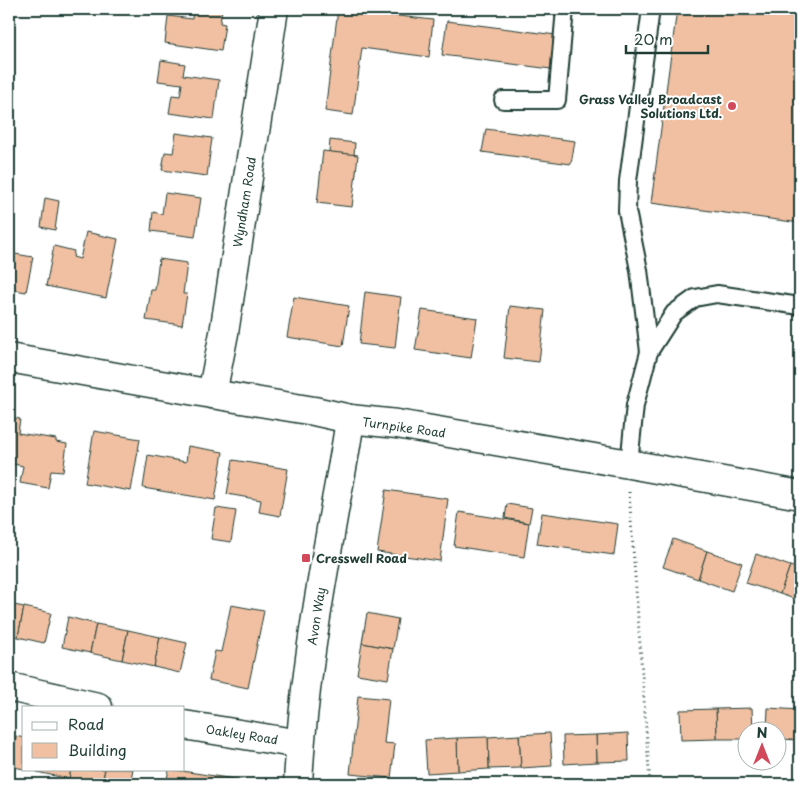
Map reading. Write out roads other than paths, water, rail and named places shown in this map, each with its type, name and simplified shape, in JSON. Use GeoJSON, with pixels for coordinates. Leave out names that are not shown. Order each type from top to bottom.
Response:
{"type":"FeatureCollection","features":[{"type":"Feature","properties":{"kind":"street","name":"Wyndham Road"},"geometry":{"type":"LineString","coordinates":[[212,394],[224,333],[274,9]]}},
{"type":"Feature","properties":{"kind":"street","name":"Turnpike Road"},"geometry":{"type":"LineString","coordinates":[[9,358],[314,410],[350,419],[396,424],[629,464],[800,496]]}},
{"type":"Feature","properties":{"kind":"street","name":"Avon Way"},"geometry":{"type":"LineString","coordinates":[[298,784],[308,662],[350,419]]}},
{"type":"Feature","properties":{"kind":"street"},"geometry":{"type":"LineString","coordinates":[[9,687],[94,706]]}},
{"type":"Feature","properties":{"kind":"street","name":"Oakley Road"},"geometry":{"type":"LineString","coordinates":[[185,725],[300,744]]}},
{"type":"Feature","properties":{"kind":"lane"},"geometry":{"type":"LineString","coordinates":[[503,100],[557,100],[565,9]]}},
{"type":"Feature","properties":{"kind":"lane"},"geometry":{"type":"LineString","coordinates":[[649,352],[639,270],[627,211],[628,181],[651,9]]}},
{"type":"Feature","properties":{"kind":"lane"},"geometry":{"type":"LineString","coordinates":[[629,464],[635,405],[649,352],[674,313],[695,298],[717,294],[800,306]]}},
{"type":"Feature","properties":{"kind":"place","name":"Grass Valley Broadcast Solutions Ltd."},"geometry":{"type":"Point","coordinates":[732,106]}},
{"type":"Feature","properties":{"kind":"place","name":"Cresswell Road"},"geometry":{"type":"Point","coordinates":[306,558]}}]}
